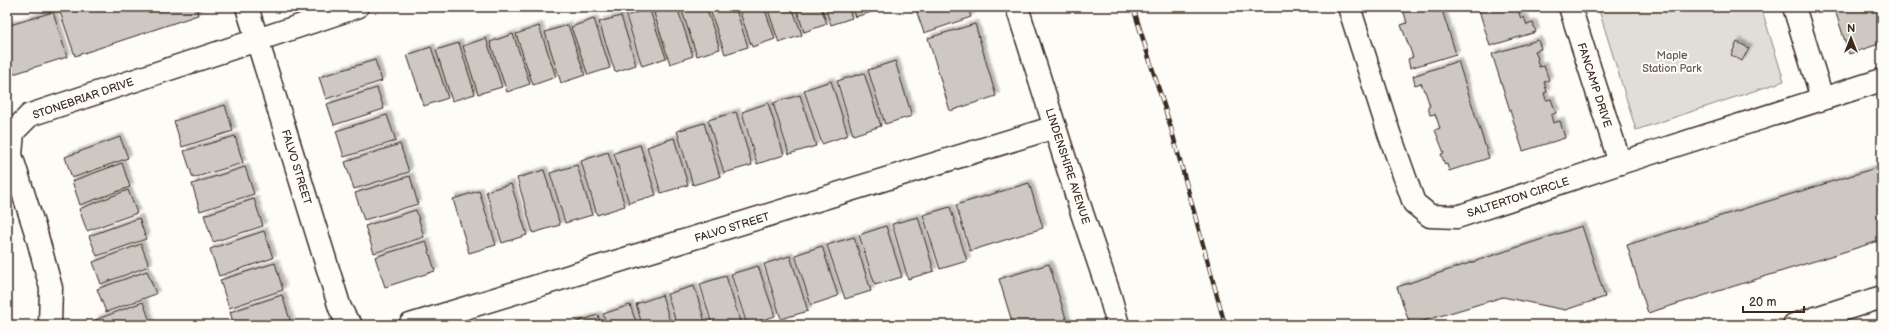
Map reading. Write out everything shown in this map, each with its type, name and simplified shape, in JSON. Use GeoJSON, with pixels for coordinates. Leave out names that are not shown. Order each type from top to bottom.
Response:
{"type":"FeatureCollection","features":[{"type":"Feature","properties":{"kind":"street","name":"FALVO STREET"},"geometry":{"type":"LineString","coordinates":[[247,7],[340,308],[348,323],[351,325]]}},
{"type":"Feature","properties":{"kind":"street"},"geometry":{"type":"LineString","coordinates":[[257,40],[357,7]]}},
{"type":"Feature","properties":{"kind":"street","name":"LINDENSHIRE AVENUE"},"geometry":{"type":"LineString","coordinates":[[1017,7],[1118,325]]}},
{"type":"Feature","properties":{"kind":"street","name":"SALTERTON CIRCLE"},"geometry":{"type":"LineString","coordinates":[[1349,7],[1388,133],[1414,204],[1430,216],[1457,217],[1620,163],[1882,80]]}},
{"type":"Feature","properties":{"kind":"street","name":"FANCAMP DRIVE"},"geometry":{"type":"LineString","coordinates":[[1570,7],[1620,163]]}},
{"type":"Feature","properties":{"kind":"street"},"geometry":{"type":"LineString","coordinates":[[1794,7],[1822,98]]}},
{"type":"Feature","properties":{"kind":"street","name":"STONEBRIAR DRIVE"},"geometry":{"type":"LineString","coordinates":[[50,325],[51,288],[37,236],[12,156],[13,132],[30,115],[257,40]]}},
{"type":"Feature","properties":{"kind":"street","name":"FALVO STREET"},"geometry":{"type":"LineString","coordinates":[[410,325],[1055,127]]}},
{"type":"Feature","properties":{"kind":"street"},"geometry":{"type":"LineString","coordinates":[[1794,325],[1882,297]]}},
{"type":"Feature","properties":{"kind":"green space","name":"Maple Station Park"},"geometry":{"type":"Polygon","coordinates":[[[1598,7],[1761,7],[1784,81],[1636,130],[1598,7]]]}},
{"type":"Feature","properties":{"kind":"building"},"geometry":{"type":"Polygon","coordinates":[[[65,7],[196,7],[198,15],[75,56],[59,9],[65,7]]]}},
{"type":"Feature","properties":{"kind":"building"},"geometry":{"type":"Polygon","coordinates":[[[677,7],[693,56],[670,64],[654,13],[677,7]]]}},
{"type":"Feature","properties":{"kind":"building"},"geometry":{"type":"Polygon","coordinates":[[[706,7],[720,49],[697,56],[681,8],[706,7]]]}},
{"type":"Feature","properties":{"kind":"building"},"geometry":{"type":"Polygon","coordinates":[[[709,7],[735,7],[748,47],[725,54],[709,7]]]}},
{"type":"Feature","properties":{"kind":"building"},"geometry":{"type":"Polygon","coordinates":[[[738,7],[764,7],[775,39],[752,47],[738,7]]]}},
{"type":"Feature","properties":{"kind":"building"},"geometry":{"type":"Polygon","coordinates":[[[767,7],[792,7],[802,35],[779,43],[767,7]]]}},
{"type":"Feature","properties":{"kind":"building"},"geometry":{"type":"Polygon","coordinates":[[[796,7],[821,7],[827,24],[804,32],[796,7]]]}},
{"type":"Feature","properties":{"kind":"building"},"geometry":{"type":"Polygon","coordinates":[[[825,7],[848,7],[852,18],[831,25],[825,7]]]}},
{"type":"Feature","properties":{"kind":"building"},"geometry":{"type":"Polygon","coordinates":[[[852,7],[877,7],[878,10],[855,17],[852,7]]]}},
{"type":"Feature","properties":{"kind":"building"},"geometry":{"type":"Polygon","coordinates":[[[915,7],[968,7],[971,17],[924,33],[915,7]]]}},
{"type":"Feature","properties":{"kind":"building"},"geometry":{"type":"Polygon","coordinates":[[[1396,7],[1441,7],[1456,54],[1410,68],[1408,59],[1413,57],[1401,25],[1407,23],[1403,9],[1398,11],[1396,7]]]}},
{"type":"Feature","properties":{"kind":"building"},"geometry":{"type":"Polygon","coordinates":[[[1478,7],[1517,7],[1521,19],[1524,17],[1527,25],[1533,23],[1536,32],[1490,46],[1478,7]]]}},
{"type":"Feature","properties":{"kind":"building"},"geometry":{"type":"Polygon","coordinates":[[[1834,7],[1882,7],[1882,43],[1849,54],[1834,7]]]}},
{"type":"Feature","properties":{"kind":"building"},"geometry":{"type":"Polygon","coordinates":[[[649,8],[666,58],[642,66],[626,16],[649,8]]]}},
{"type":"Feature","properties":{"kind":"building"},"geometry":{"type":"Polygon","coordinates":[[[53,12],[67,57],[7,76],[7,26],[53,12]]]}},
{"type":"Feature","properties":{"kind":"building"},"geometry":{"type":"Polygon","coordinates":[[[621,16],[636,65],[615,72],[599,22],[621,16]]]}},
{"type":"Feature","properties":{"kind":"building"},"geometry":{"type":"Polygon","coordinates":[[[594,19],[610,68],[588,75],[571,27],[594,19]]]}},
{"type":"Feature","properties":{"kind":"building"},"geometry":{"type":"Polygon","coordinates":[[[975,24],[996,96],[950,111],[928,38],[975,24]]]}},
{"type":"Feature","properties":{"kind":"building"},"geometry":{"type":"Polygon","coordinates":[[[568,25],[585,75],[561,83],[545,32],[568,25]]]}},
{"type":"Feature","properties":{"kind":"building"},"geometry":{"type":"Polygon","coordinates":[[[539,26],[556,77],[533,85],[516,34],[539,26]]]}},
{"type":"Feature","properties":{"kind":"building"},"geometry":{"type":"Polygon","coordinates":[[[513,34],[530,84],[507,92],[490,42],[513,34]]]}},
{"type":"Feature","properties":{"kind":"building"},"geometry":{"type":"Polygon","coordinates":[[[486,38],[502,87],[478,94],[463,46],[486,38]]]}},
{"type":"Feature","properties":{"kind":"building"},"geometry":{"type":"Polygon","coordinates":[[[1538,40],[1541,49],[1535,51],[1537,60],[1539,67],[1544,66],[1549,80],[1544,82],[1547,92],[1544,93],[1546,100],[1551,99],[1556,113],[1551,115],[1553,123],[1560,121],[1565,138],[1523,151],[1492,54],[1538,40]]]}},
{"type":"Feature","properties":{"kind":"building"},"geometry":{"type":"Polygon","coordinates":[[[1737,42],[1749,48],[1742,61],[1731,55],[1737,42]]]}},
{"type":"Feature","properties":{"kind":"building"},"geometry":{"type":"Polygon","coordinates":[[[459,43],[475,94],[452,101],[436,50],[459,43]]]}},
{"type":"Feature","properties":{"kind":"building"},"geometry":{"type":"Polygon","coordinates":[[[431,47],[448,98],[424,106],[407,55],[431,47]]]}},
{"type":"Feature","properties":{"kind":"building"},"geometry":{"type":"Polygon","coordinates":[[[375,60],[382,81],[326,99],[319,77],[375,60]]]}},
{"type":"Feature","properties":{"kind":"building"},"geometry":{"type":"Polygon","coordinates":[[[895,61],[912,116],[885,124],[868,70],[895,61]]]}},
{"type":"Feature","properties":{"kind":"building"},"geometry":{"type":"Polygon","coordinates":[[[1458,61],[1489,158],[1449,171],[1441,154],[1444,153],[1435,130],[1440,128],[1435,114],[1430,115],[1428,107],[1430,106],[1425,91],[1421,83],[1415,85],[1413,76],[1458,61]]]}},
{"type":"Feature","properties":{"kind":"building"},"geometry":{"type":"Polygon","coordinates":[[[864,73],[881,126],[853,135],[837,81],[864,73]]]}},
{"type":"Feature","properties":{"kind":"building"},"geometry":{"type":"Polygon","coordinates":[[[831,81],[848,135],[822,144],[804,90],[831,81]]]}},
{"type":"Feature","properties":{"kind":"building"},"geometry":{"type":"Polygon","coordinates":[[[377,88],[384,109],[334,125],[327,104],[377,88]]]}},
{"type":"Feature","properties":{"kind":"building"},"geometry":{"type":"Polygon","coordinates":[[[800,95],[816,146],[789,154],[773,103],[800,95]]]}},
{"type":"Feature","properties":{"kind":"building"},"geometry":{"type":"Polygon","coordinates":[[[768,103],[784,155],[757,164],[742,112],[768,103]]]}},
{"type":"Feature","properties":{"kind":"building"},"geometry":{"type":"Polygon","coordinates":[[[225,105],[233,131],[182,147],[174,121],[225,105]]]}},
{"type":"Feature","properties":{"kind":"building"},"geometry":{"type":"Polygon","coordinates":[[[736,112],[752,165],[724,173],[708,120],[736,112]]]}},
{"type":"Feature","properties":{"kind":"building"},"geometry":{"type":"Polygon","coordinates":[[[387,115],[396,141],[344,157],[336,131],[387,115]]]}},
{"type":"Feature","properties":{"kind":"building"},"geometry":{"type":"Polygon","coordinates":[[[704,123],[720,177],[693,185],[677,131],[704,123]]]}},
{"type":"Feature","properties":{"kind":"building"},"geometry":{"type":"Polygon","coordinates":[[[235,136],[243,163],[193,178],[184,151],[235,136]]]}},
{"type":"Feature","properties":{"kind":"building"},"geometry":{"type":"Polygon","coordinates":[[[120,137],[128,158],[72,178],[65,157],[120,137]]]}},
{"type":"Feature","properties":{"kind":"building"},"geometry":{"type":"Polygon","coordinates":[[[674,138],[688,185],[661,193],[647,147],[674,138]]]}},
{"type":"Feature","properties":{"kind":"building"},"geometry":{"type":"Polygon","coordinates":[[[400,144],[409,172],[354,189],[345,162],[400,144]]]}},
{"type":"Feature","properties":{"kind":"building"},"geometry":{"type":"Polygon","coordinates":[[[640,145],[656,195],[629,203],[614,153],[640,145]]]}},
{"type":"Feature","properties":{"kind":"building"},"geometry":{"type":"Polygon","coordinates":[[[608,152],[625,206],[597,215],[581,161],[608,152]]]}},
{"type":"Feature","properties":{"kind":"building"},"geometry":{"type":"Polygon","coordinates":[[[122,163],[130,187],[80,205],[72,181],[122,163]]]}},
{"type":"Feature","properties":{"kind":"building"},"geometry":{"type":"Polygon","coordinates":[[[577,165],[592,215],[565,223],[550,173],[577,165]]]}},
{"type":"Feature","properties":{"kind":"building"},"geometry":{"type":"Polygon","coordinates":[[[1882,166],[1882,240],[1648,313],[1627,245],[1882,166]]]}},
{"type":"Feature","properties":{"kind":"building"},"geometry":{"type":"Polygon","coordinates":[[[245,167],[254,194],[200,211],[192,184],[245,167]]]}},
{"type":"Feature","properties":{"kind":"building"},"geometry":{"type":"Polygon","coordinates":[[[544,170],[560,225],[533,233],[517,178],[544,170]]]}},
{"type":"Feature","properties":{"kind":"building"},"geometry":{"type":"Polygon","coordinates":[[[410,176],[418,204],[364,220],[355,193],[410,176]]]}},
{"type":"Feature","properties":{"kind":"building"},"geometry":{"type":"Polygon","coordinates":[[[1029,183],[1043,228],[970,251],[956,205],[1029,183]]]}},
{"type":"Feature","properties":{"kind":"building"},"geometry":{"type":"Polygon","coordinates":[[[511,184],[527,235],[502,243],[486,191],[511,184]]]}},
{"type":"Feature","properties":{"kind":"building"},"geometry":{"type":"Polygon","coordinates":[[[128,190],[137,213],[87,231],[79,209],[128,190]]]}},
{"type":"Feature","properties":{"kind":"building"},"geometry":{"type":"Polygon","coordinates":[[[479,191],[496,245],[469,253],[453,199],[479,191]]]}},
{"type":"Feature","properties":{"kind":"building"},"geometry":{"type":"Polygon","coordinates":[[[254,199],[263,226],[213,242],[204,215],[254,199]]]}},
{"type":"Feature","properties":{"kind":"building"},"geometry":{"type":"Polygon","coordinates":[[[950,207],[967,261],[940,269],[923,215],[950,207]]]}},
{"type":"Feature","properties":{"kind":"building"},"geometry":{"type":"Polygon","coordinates":[[[416,210],[424,237],[374,253],[365,226],[416,210]]]}},
{"type":"Feature","properties":{"kind":"building"},"geometry":{"type":"Polygon","coordinates":[[[918,217],[934,271],[908,279],[892,224],[918,217]]]}},
{"type":"Feature","properties":{"kind":"building"},"geometry":{"type":"Polygon","coordinates":[[[139,218],[146,239],[97,256],[89,236],[139,218]]]}},
{"type":"Feature","properties":{"kind":"building"},"geometry":{"type":"Polygon","coordinates":[[[886,226],[902,277],[875,285],[859,235],[886,226]]]}},
{"type":"Feature","properties":{"kind":"building"},"geometry":{"type":"Polygon","coordinates":[[[1582,226],[1605,297],[1565,310],[1503,297],[1410,325],[1397,287],[1582,226]]]}},
{"type":"Feature","properties":{"kind":"building"},"geometry":{"type":"Polygon","coordinates":[[[264,231],[273,258],[219,276],[210,249],[264,231]]]}},
{"type":"Feature","properties":{"kind":"building"},"geometry":{"type":"Polygon","coordinates":[[[854,237],[871,291],[845,299],[827,245],[854,237]]]}},
{"type":"Feature","properties":{"kind":"building"},"geometry":{"type":"Polygon","coordinates":[[[426,241],[435,271],[385,287],[375,257],[426,241]]]}},
{"type":"Feature","properties":{"kind":"building"},"geometry":{"type":"Polygon","coordinates":[[[141,244],[149,266],[101,284],[93,262],[141,244]]]}},
{"type":"Feature","properties":{"kind":"building"},"geometry":{"type":"Polygon","coordinates":[[[822,246],[838,296],[811,305],[795,255],[822,246]]]}},
{"type":"Feature","properties":{"kind":"building"},"geometry":{"type":"Polygon","coordinates":[[[790,256],[808,311],[781,319],[764,264],[790,256]]]}},
{"type":"Feature","properties":{"kind":"building"},"geometry":{"type":"Polygon","coordinates":[[[275,263],[283,290],[229,308],[220,280],[275,263]]]}},
{"type":"Feature","properties":{"kind":"building"},"geometry":{"type":"Polygon","coordinates":[[[1049,264],[1068,325],[1013,325],[999,279],[1049,264]]]}},
{"type":"Feature","properties":{"kind":"building"},"geometry":{"type":"Polygon","coordinates":[[[758,266],[775,316],[747,325],[731,274],[758,266]]]}},
{"type":"Feature","properties":{"kind":"building"},"geometry":{"type":"Polygon","coordinates":[[[147,271],[156,294],[106,312],[97,289],[147,271]]]}},
{"type":"Feature","properties":{"kind":"building"},"geometry":{"type":"Polygon","coordinates":[[[726,276],[741,325],[712,325],[700,284],[726,276]]]}},
{"type":"Feature","properties":{"kind":"building"},"geometry":{"type":"Polygon","coordinates":[[[694,286],[706,325],[677,325],[667,294],[694,286]]]}},
{"type":"Feature","properties":{"kind":"building"},"geometry":{"type":"Polygon","coordinates":[[[282,295],[291,323],[284,325],[234,325],[230,312],[282,295]]]}},
{"type":"Feature","properties":{"kind":"building"},"geometry":{"type":"Polygon","coordinates":[[[662,295],[671,325],[642,325],[636,304],[662,295]]]}},
{"type":"Feature","properties":{"kind":"building"},"geometry":{"type":"Polygon","coordinates":[[[143,302],[151,324],[97,325],[95,320],[143,302]]]}},
{"type":"Feature","properties":{"kind":"building"},"geometry":{"type":"Polygon","coordinates":[[[630,305],[637,325],[607,325],[603,314],[630,305]]]}},
{"type":"Feature","properties":{"kind":"building"},"geometry":{"type":"Polygon","coordinates":[[[598,315],[601,325],[571,325],[571,324],[598,315]]]}},
{"type":"Feature","properties":{"kind":"railway"},"geometry":{"type":"LineString","coordinates":[[1133,7],[1171,128],[1225,325]]}}]}
